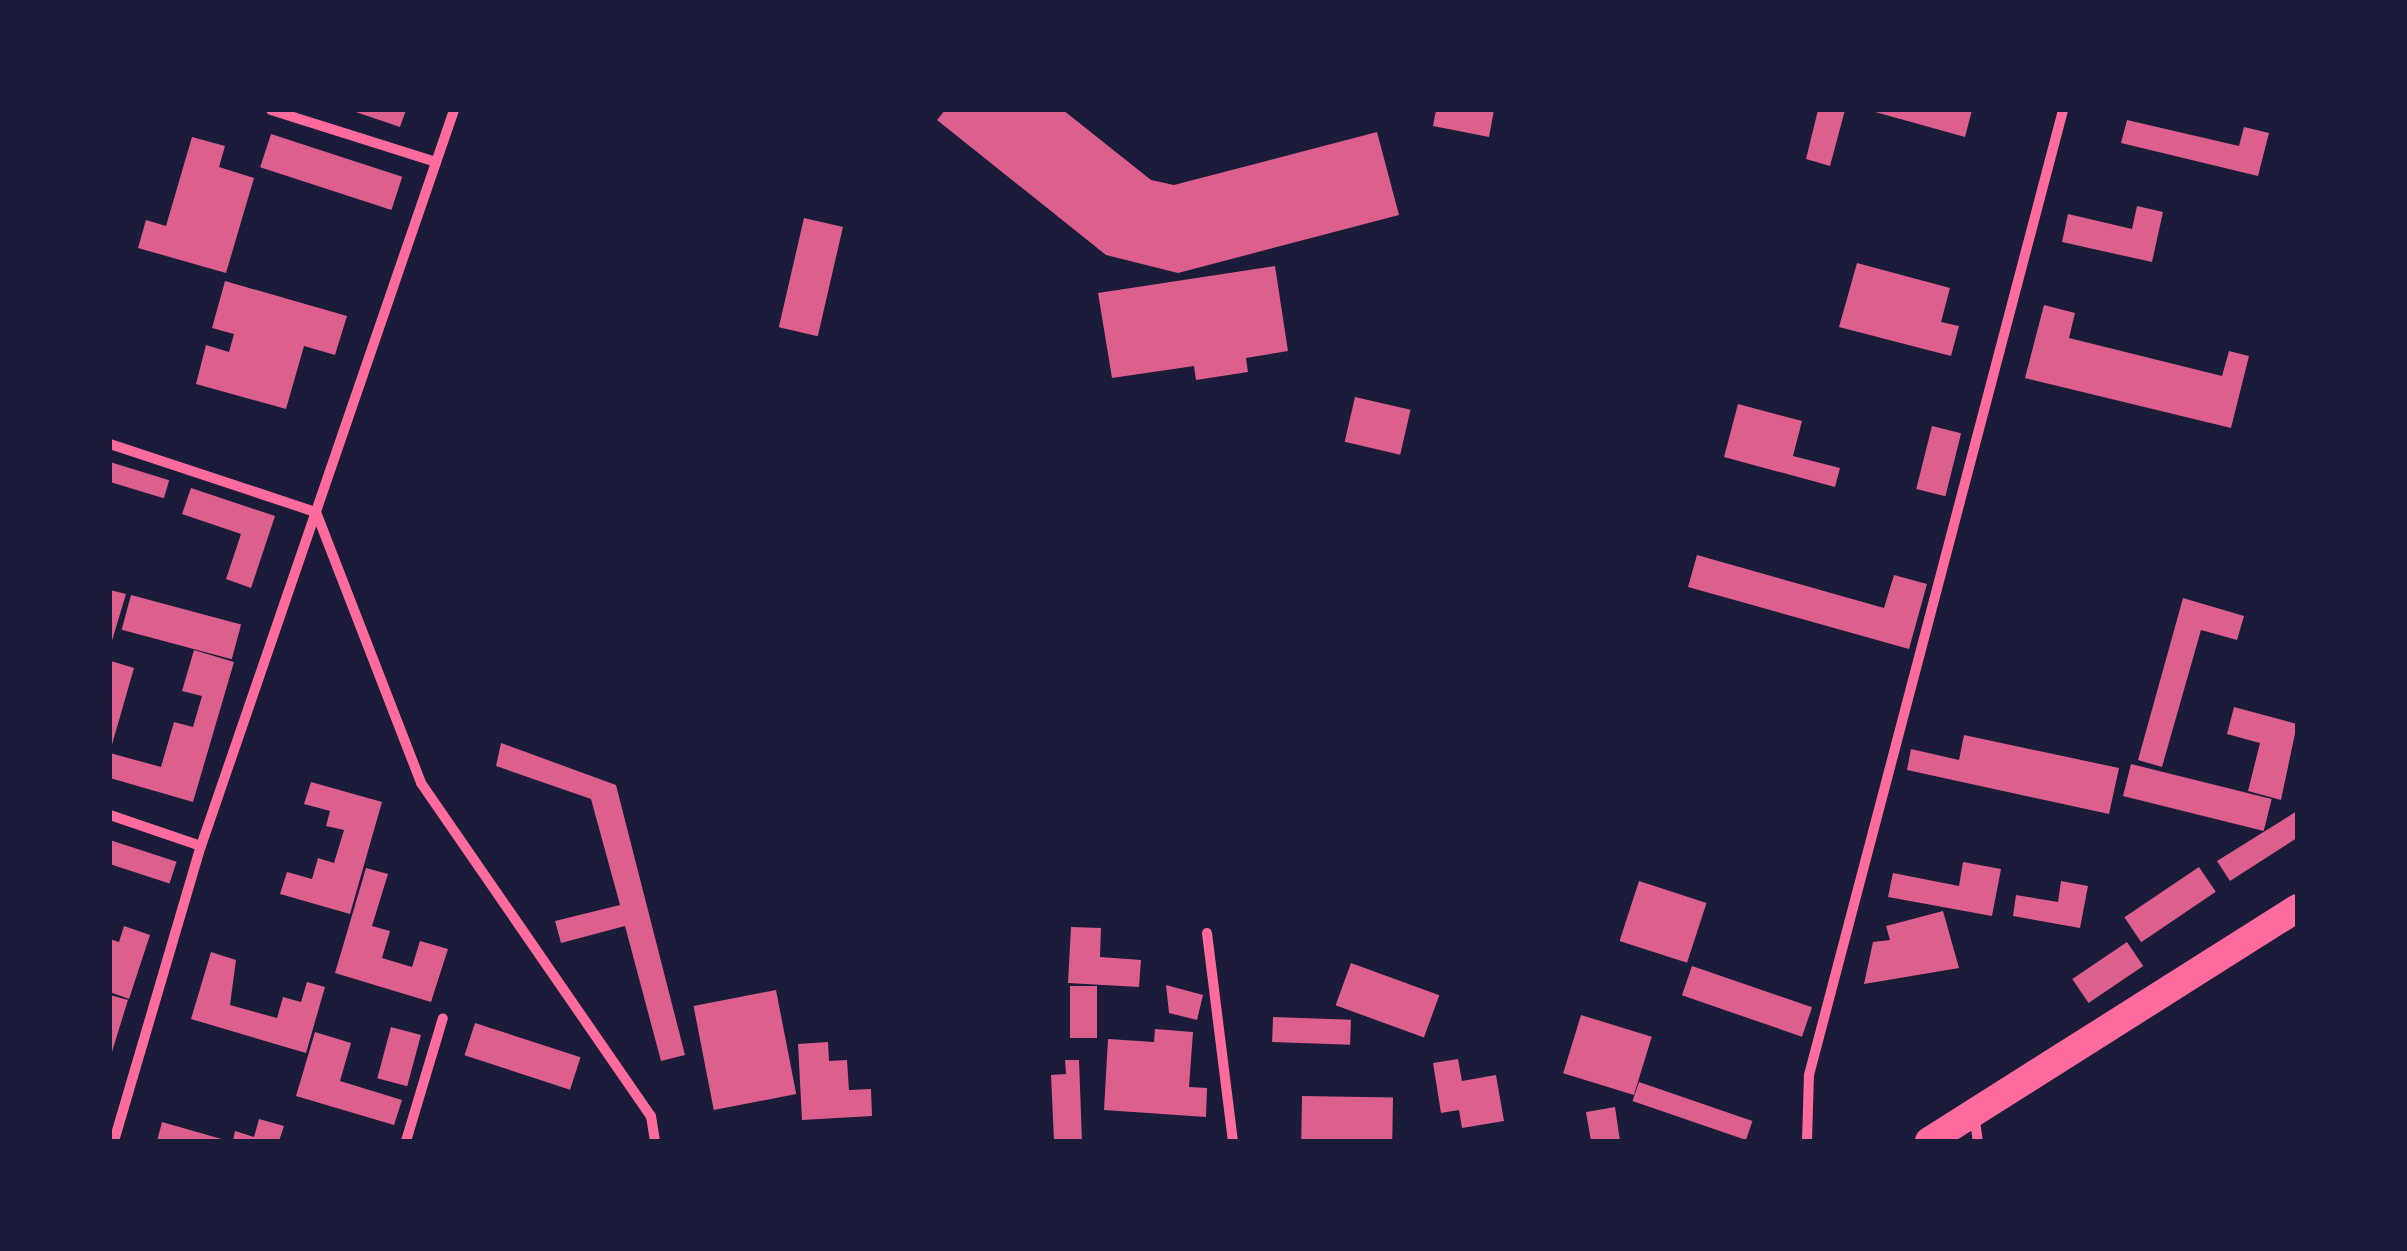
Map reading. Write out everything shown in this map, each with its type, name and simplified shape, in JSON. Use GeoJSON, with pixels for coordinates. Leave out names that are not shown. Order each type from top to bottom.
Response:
{"type":"FeatureCollection","features":[{"type":"Feature","properties":{"kind":"highway"},"geometry":{"type":"LineString","coordinates":[[1929,1141],[1976,1127],[2297,908]]}},
{"type":"Feature","properties":{"kind":"street"},"geometry":{"type":"LineString","coordinates":[[271,110],[436,162]]}},
{"type":"Feature","properties":{"kind":"street"},"geometry":{"type":"LineString","coordinates":[[114,1141],[200,846],[454,110]]}},
{"type":"Feature","properties":{"kind":"street"},"geometry":{"type":"LineString","coordinates":[[1807,1141],[1808,1075],[2063,110]]}},
{"type":"Feature","properties":{"kind":"street"},"geometry":{"type":"LineString","coordinates":[[110,444],[316,512]]}},
{"type":"Feature","properties":{"kind":"street"},"geometry":{"type":"LineString","coordinates":[[316,512],[421,783],[651,1116],[656,1141]]}},
{"type":"Feature","properties":{"kind":"street"},"geometry":{"type":"LineString","coordinates":[[110,815],[200,846]]}},
{"type":"Feature","properties":{"kind":"street"},"geometry":{"type":"LineString","coordinates":[[1207,933],[1232,1141]]}},
{"type":"Feature","properties":{"kind":"street"},"geometry":{"type":"LineString","coordinates":[[406,1141],[443,1018]]}},
{"type":"Feature","properties":{"kind":"building"},"geometry":{"type":"Polygon","coordinates":[[[350,110],[406,110],[400,127],[350,110]]]}},
{"type":"Feature","properties":{"kind":"building"},"geometry":{"type":"Polygon","coordinates":[[[945,110],[1063,110],[1151,180],[1174,185],[1377,132],[1399,215],[1178,273],[1106,255],[937,120],[945,110]]]}},
{"type":"Feature","properties":{"kind":"building"},"geometry":{"type":"Polygon","coordinates":[[[1436,110],[1494,110],[1489,137],[1433,126],[1436,110]]]}},
{"type":"Feature","properties":{"kind":"building"},"geometry":{"type":"Polygon","coordinates":[[[1818,110],[1845,110],[1830,166],[1806,159],[1818,110]]]}},
{"type":"Feature","properties":{"kind":"building"},"geometry":{"type":"Polygon","coordinates":[[[1868,110],[1972,110],[1965,137],[1868,110]]]}},
{"type":"Feature","properties":{"kind":"building"},"geometry":{"type":"Polygon","coordinates":[[[2127,120],[2239,146],[2244,127],[2269,133],[2258,176],[2121,143],[2127,120]]]}},
{"type":"Feature","properties":{"kind":"building"},"geometry":{"type":"Polygon","coordinates":[[[271,134],[402,177],[391,210],[260,167],[271,134]]]}},
{"type":"Feature","properties":{"kind":"building"},"geometry":{"type":"Polygon","coordinates":[[[192,137],[225,146],[219,167],[254,178],[226,273],[138,248],[146,220],[166,226],[192,137]]]}},
{"type":"Feature","properties":{"kind":"building"},"geometry":{"type":"Polygon","coordinates":[[[2137,206],[2163,212],[2152,262],[2062,242],[2068,214],[2132,229],[2137,206]]]}},
{"type":"Feature","properties":{"kind":"building"},"geometry":{"type":"Polygon","coordinates":[[[804,218],[843,227],[818,336],[779,327],[804,218]]]}},
{"type":"Feature","properties":{"kind":"building"},"geometry":{"type":"Polygon","coordinates":[[[1857,263],[1950,288],[1941,322],[1959,326],[1951,356],[1839,327],[1857,263]]]}},
{"type":"Feature","properties":{"kind":"building"},"geometry":{"type":"Polygon","coordinates":[[[1275,266],[1288,351],[1246,358],[1248,372],[1196,380],[1194,366],[1112,378],[1098,293],[1275,266]]]}},
{"type":"Feature","properties":{"kind":"building"},"geometry":{"type":"Polygon","coordinates":[[[225,281],[347,316],[335,355],[304,346],[286,409],[196,384],[206,345],[229,352],[234,334],[212,328],[225,281]]]}},
{"type":"Feature","properties":{"kind":"building"},"geometry":{"type":"Polygon","coordinates":[[[2044,305],[2075,313],[2069,338],[2222,376],[2229,351],[2249,356],[2231,428],[2025,378],[2044,305]]]}},
{"type":"Feature","properties":{"kind":"building"},"geometry":{"type":"Polygon","coordinates":[[[1355,397],[1411,410],[1400,455],[1345,442],[1355,397]]]}},
{"type":"Feature","properties":{"kind":"building"},"geometry":{"type":"Polygon","coordinates":[[[1738,404],[1802,421],[1793,456],[1840,468],[1835,487],[1724,457],[1738,404]]]}},
{"type":"Feature","properties":{"kind":"building"},"geometry":{"type":"Polygon","coordinates":[[[1932,426],[1961,433],[1945,496],[1916,489],[1932,426]]]}},
{"type":"Feature","properties":{"kind":"building"},"geometry":{"type":"Polygon","coordinates":[[[110,462],[169,480],[164,498],[110,482],[110,462]]]}},
{"type":"Feature","properties":{"kind":"building"},"geometry":{"type":"Polygon","coordinates":[[[191,488],[275,516],[251,588],[226,579],[241,534],[182,514],[191,488]]]}},
{"type":"Feature","properties":{"kind":"building"},"geometry":{"type":"Polygon","coordinates":[[[1697,555],[1884,608],[1894,575],[1927,584],[1909,649],[1688,587],[1697,555]]]}},
{"type":"Feature","properties":{"kind":"building"},"geometry":{"type":"Polygon","coordinates":[[[110,590],[126,594],[111,644],[110,644],[110,590]]]}},
{"type":"Feature","properties":{"kind":"building"},"geometry":{"type":"Polygon","coordinates":[[[131,595],[241,625],[232,659],[122,630],[131,595]]]}},
{"type":"Feature","properties":{"kind":"building"},"geometry":{"type":"Polygon","coordinates":[[[2183,598],[2244,616],[2237,640],[2201,630],[2162,767],[2138,760],[2183,598]]]}},
{"type":"Feature","properties":{"kind":"building"},"geometry":{"type":"Polygon","coordinates":[[[194,650],[234,662],[193,802],[110,778],[110,753],[161,767],[174,722],[193,727],[202,696],[182,691],[194,650]]]}},
{"type":"Feature","properties":{"kind":"building"},"geometry":{"type":"Polygon","coordinates":[[[111,661],[134,668],[110,748],[111,661]]]}},
{"type":"Feature","properties":{"kind":"building"},"geometry":{"type":"Polygon","coordinates":[[[2234,707],[2297,724],[2281,800],[2248,791],[2260,743],[2227,734],[2234,707]]]}},
{"type":"Feature","properties":{"kind":"building"},"geometry":{"type":"Polygon","coordinates":[[[1964,735],[2119,768],[2109,814],[1907,770],[1911,749],[1959,760],[1964,735]]]}},
{"type":"Feature","properties":{"kind":"building"},"geometry":{"type":"Polygon","coordinates":[[[501,743],[616,785],[685,1055],[661,1061],[625,926],[561,943],[555,921],[620,905],[591,799],[496,766],[501,743]]]}},
{"type":"Feature","properties":{"kind":"building"},"geometry":{"type":"Polygon","coordinates":[[[2131,764],[2272,799],[2264,831],[2123,796],[2131,764]]]}},
{"type":"Feature","properties":{"kind":"building"},"geometry":{"type":"Polygon","coordinates":[[[311,782],[382,802],[350,914],[280,894],[287,872],[312,879],[318,858],[334,863],[344,830],[326,826],[330,811],[304,804],[311,782]]]}},
{"type":"Feature","properties":{"kind":"building"},"geometry":{"type":"Polygon","coordinates":[[[2297,811],[2297,838],[2230,881],[2217,861],[2297,811]]]}},
{"type":"Feature","properties":{"kind":"building"},"geometry":{"type":"Polygon","coordinates":[[[110,840],[177,862],[169,884],[110,864],[110,840]]]}},
{"type":"Feature","properties":{"kind":"building"},"geometry":{"type":"Polygon","coordinates":[[[1963,862],[2001,869],[1992,916],[1888,897],[1893,873],[1959,886],[1963,862]]]}},
{"type":"Feature","properties":{"kind":"building"},"geometry":{"type":"Polygon","coordinates":[[[2199,867],[2216,892],[2141,942],[2124,917],[2199,867]]]}},
{"type":"Feature","properties":{"kind":"building"},"geometry":{"type":"Polygon","coordinates":[[[366,868],[388,874],[372,926],[390,931],[382,958],[412,967],[420,941],[448,949],[431,1002],[335,973],[366,868]]]}},
{"type":"Feature","properties":{"kind":"building"},"geometry":{"type":"Polygon","coordinates":[[[1639,881],[1707,903],[1687,963],[1620,941],[1639,881]]]}},
{"type":"Feature","properties":{"kind":"building"},"geometry":{"type":"Polygon","coordinates":[[[2061,881],[2088,886],[2080,928],[2013,916],[2016,895],[2058,902],[2061,881]]]}},
{"type":"Feature","properties":{"kind":"building"},"geometry":{"type":"Polygon","coordinates":[[[1943,911],[1959,968],[1864,984],[1873,942],[1890,940],[1886,926],[1943,911]]]}},
{"type":"Feature","properties":{"kind":"building"},"geometry":{"type":"Polygon","coordinates":[[[124,926],[150,935],[129,999],[110,992],[110,939],[119,942],[124,926]]]}},
{"type":"Feature","properties":{"kind":"building"},"geometry":{"type":"Polygon","coordinates":[[[1071,927],[1101,928],[1100,957],[1141,960],[1139,987],[1068,983],[1071,927]]]}},
{"type":"Feature","properties":{"kind":"building"},"geometry":{"type":"Polygon","coordinates":[[[2127,942],[2143,966],[2089,1003],[2072,979],[2127,942]]]}},
{"type":"Feature","properties":{"kind":"building"},"geometry":{"type":"Polygon","coordinates":[[[211,952],[236,960],[230,1005],[277,1018],[283,997],[301,1002],[307,982],[325,987],[306,1053],[191,1019],[211,952]]]}},
{"type":"Feature","properties":{"kind":"building"},"geometry":{"type":"Polygon","coordinates":[[[1351,963],[1439,995],[1424,1037],[1336,1005],[1351,963]]]}},
{"type":"Feature","properties":{"kind":"building"},"geometry":{"type":"Polygon","coordinates":[[[1692,966],[1812,1007],[1802,1037],[1682,995],[1692,966]]]}},
{"type":"Feature","properties":{"kind":"building"},"geometry":{"type":"Polygon","coordinates":[[[1166,985],[1203,995],[1197,1020],[1169,1013],[1166,985]]]}},
{"type":"Feature","properties":{"kind":"building"},"geometry":{"type":"Polygon","coordinates":[[[1070,986],[1097,986],[1097,1038],[1070,1038],[1070,986]]]}},
{"type":"Feature","properties":{"kind":"building"},"geometry":{"type":"Polygon","coordinates":[[[776,990],[796,1094],[714,1110],[694,1006],[776,990]]]}},
{"type":"Feature","properties":{"kind":"building"},"geometry":{"type":"Polygon","coordinates":[[[110,995],[128,1000],[111,1055],[110,1055],[110,995]]]}},
{"type":"Feature","properties":{"kind":"building"},"geometry":{"type":"Polygon","coordinates":[[[1581,1015],[1652,1037],[1634,1095],[1563,1073],[1581,1015]]]}},
{"type":"Feature","properties":{"kind":"building"},"geometry":{"type":"Polygon","coordinates":[[[1273,1017],[1351,1020],[1350,1045],[1272,1042],[1273,1017]]]}},
{"type":"Feature","properties":{"kind":"building"},"geometry":{"type":"Polygon","coordinates":[[[475,1023],[581,1057],[570,1090],[464,1055],[475,1023]]]}},
{"type":"Feature","properties":{"kind":"building"},"geometry":{"type":"Polygon","coordinates":[[[391,1027],[421,1035],[407,1086],[377,1078],[391,1027]]]}},
{"type":"Feature","properties":{"kind":"building"},"geometry":{"type":"Polygon","coordinates":[[[1155,1029],[1193,1032],[1189,1087],[1207,1088],[1206,1117],[1104,1110],[1108,1039],[1154,1042],[1155,1029]]]}},
{"type":"Feature","properties":{"kind":"building"},"geometry":{"type":"Polygon","coordinates":[[[315,1032],[351,1043],[340,1081],[402,1100],[394,1125],[296,1096],[315,1032]]]}},
{"type":"Feature","properties":{"kind":"building"},"geometry":{"type":"Polygon","coordinates":[[[828,1042],[829,1061],[847,1060],[849,1090],[871,1089],[872,1116],[802,1120],[798,1044],[828,1042]]]}},
{"type":"Feature","properties":{"kind":"building"},"geometry":{"type":"Polygon","coordinates":[[[1458,1059],[1462,1081],[1496,1075],[1504,1121],[1462,1128],[1459,1110],[1441,1113],[1433,1063],[1458,1059]]]}},
{"type":"Feature","properties":{"kind":"building"},"geometry":{"type":"Polygon","coordinates":[[[1065,1060],[1079,1060],[1082,1141],[1054,1141],[1051,1075],[1066,1074],[1065,1060]]]}},
{"type":"Feature","properties":{"kind":"building"},"geometry":{"type":"Polygon","coordinates":[[[1639,1082],[1752,1121],[1746,1140],[1632,1101],[1639,1082]]]}},
{"type":"Feature","properties":{"kind":"building"},"geometry":{"type":"Polygon","coordinates":[[[1302,1096],[1393,1098],[1392,1141],[1301,1141],[1302,1096]]]}},
{"type":"Feature","properties":{"kind":"building"},"geometry":{"type":"Polygon","coordinates":[[[1615,1107],[1620,1141],[1591,1141],[1586,1112],[1615,1107]]]}},
{"type":"Feature","properties":{"kind":"building"},"geometry":{"type":"Polygon","coordinates":[[[259,1119],[284,1126],[279,1141],[233,1141],[235,1131],[254,1137],[259,1119]]]}},
{"type":"Feature","properties":{"kind":"building"},"geometry":{"type":"Polygon","coordinates":[[[162,1122],[225,1140],[157,1141],[162,1122]]]}}]}
